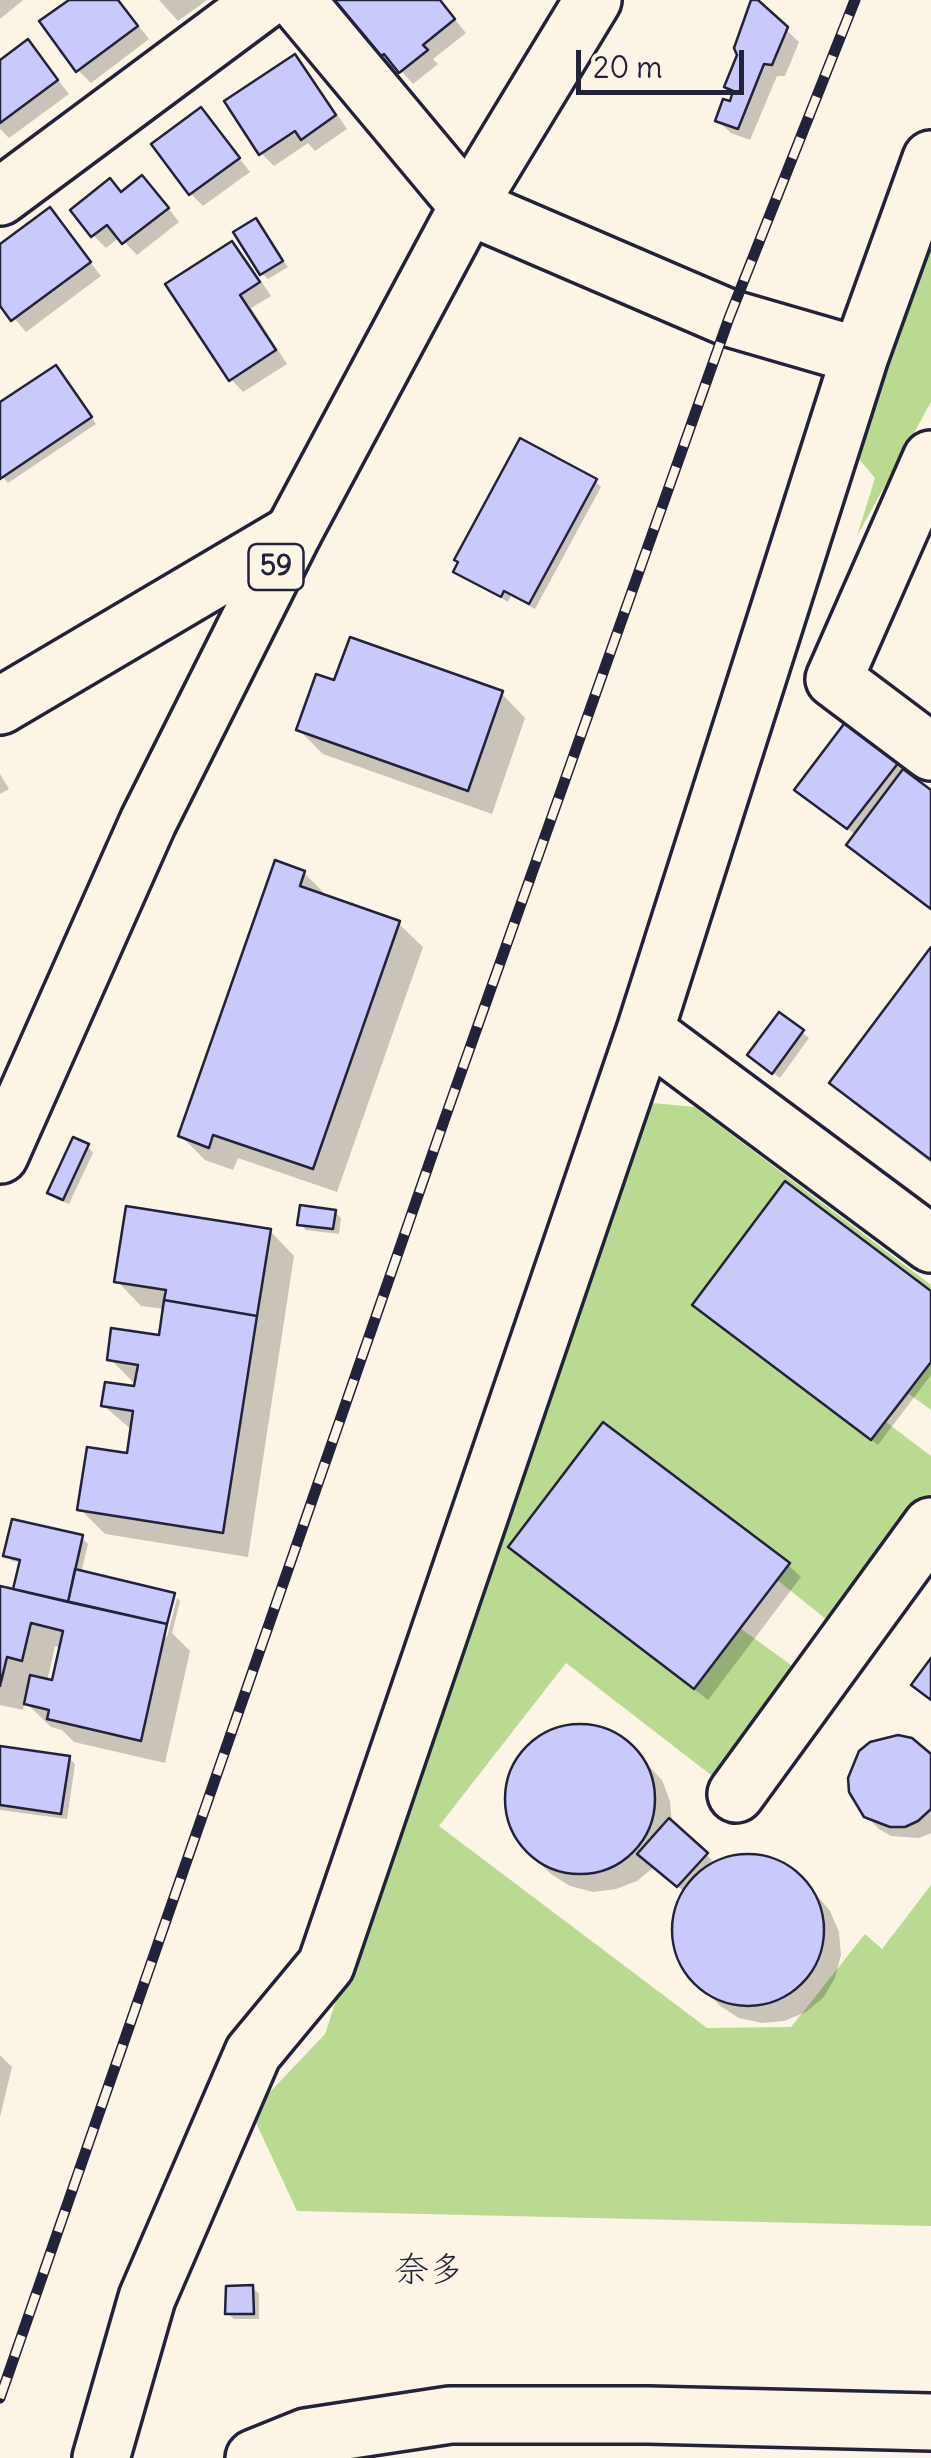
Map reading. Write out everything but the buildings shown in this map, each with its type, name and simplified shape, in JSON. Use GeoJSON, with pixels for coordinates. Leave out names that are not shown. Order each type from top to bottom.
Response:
{"type":"FeatureCollection","features":[{"type":"Feature","properties":{"kind":"street"},"geometry":{"type":"LineString","coordinates":[[0,198],[265,0]]}},
{"type":"Feature","properties":{"kind":"street"},"geometry":{"type":"LineString","coordinates":[[296,0],[468,206],[729,318],[860,356]]}},
{"type":"Feature","properties":{"kind":"street","name":"59"},"geometry":{"type":"LineString","coordinates":[[0,1155],[148,822],[293,533],[468,206],[593,0]]}},
{"type":"Feature","properties":{"kind":"street"},"geometry":{"type":"LineString","coordinates":[[101,2458],[146,2298],[253,2053],[326,1965],[645,1031],[860,356],[931,159]]}},
{"type":"Feature","properties":{"kind":"street"},"geometry":{"type":"LineString","coordinates":[[931,459],[834,679],[931,752]]}},
{"type":"Feature","properties":{"kind":"street"},"geometry":{"type":"LineString","coordinates":[[0,706],[293,533]]}},
{"type":"Feature","properties":{"kind":"street"},"geometry":{"type":"LineString","coordinates":[[645,1031],[931,1244]]}},
{"type":"Feature","properties":{"kind":"street"},"geometry":{"type":"LineString","coordinates":[[736,1794],[931,1526]]}},
{"type":"Feature","properties":{"kind":"street"},"geometry":{"type":"LineString","coordinates":[[254,2458],[450,2415],[648,2436],[931,2422]]}},
{"type":"Feature","properties":{"kind":"street"},"geometry":{"type":"LineString","coordinates":[[929,2458],[931,2446]]}},
{"type":"Feature","properties":{"kind":"green space"},"geometry":{"type":"Polygon","coordinates":[[[931,228],[931,402],[857,536],[875,478],[851,450],[931,228]]]}},
{"type":"Feature","properties":{"kind":"green space"},"geometry":{"type":"Polygon","coordinates":[[[632,1101],[695,1107],[931,1285],[931,1410],[909,1394],[886,1422],[931,1456],[931,1494],[832,1624],[776,1579],[740,1628],[802,1673],[720,1782],[566,1663],[439,1826],[707,2028],[791,2027],[865,1934],[882,1949],[931,1885],[931,2226],[297,2211],[251,2112],[325,2034],[632,1101]]]}},
{"type":"Feature","properties":{"kind":"railway"},"geometry":{"type":"LineString","coordinates":[[0,2398],[445,1118],[729,318],[855,0]]}},
{"type":"Feature","properties":{"kind":"district","name":"奈多"},"geometry":{"type":"Point","coordinates":[429,2271]}}]}
